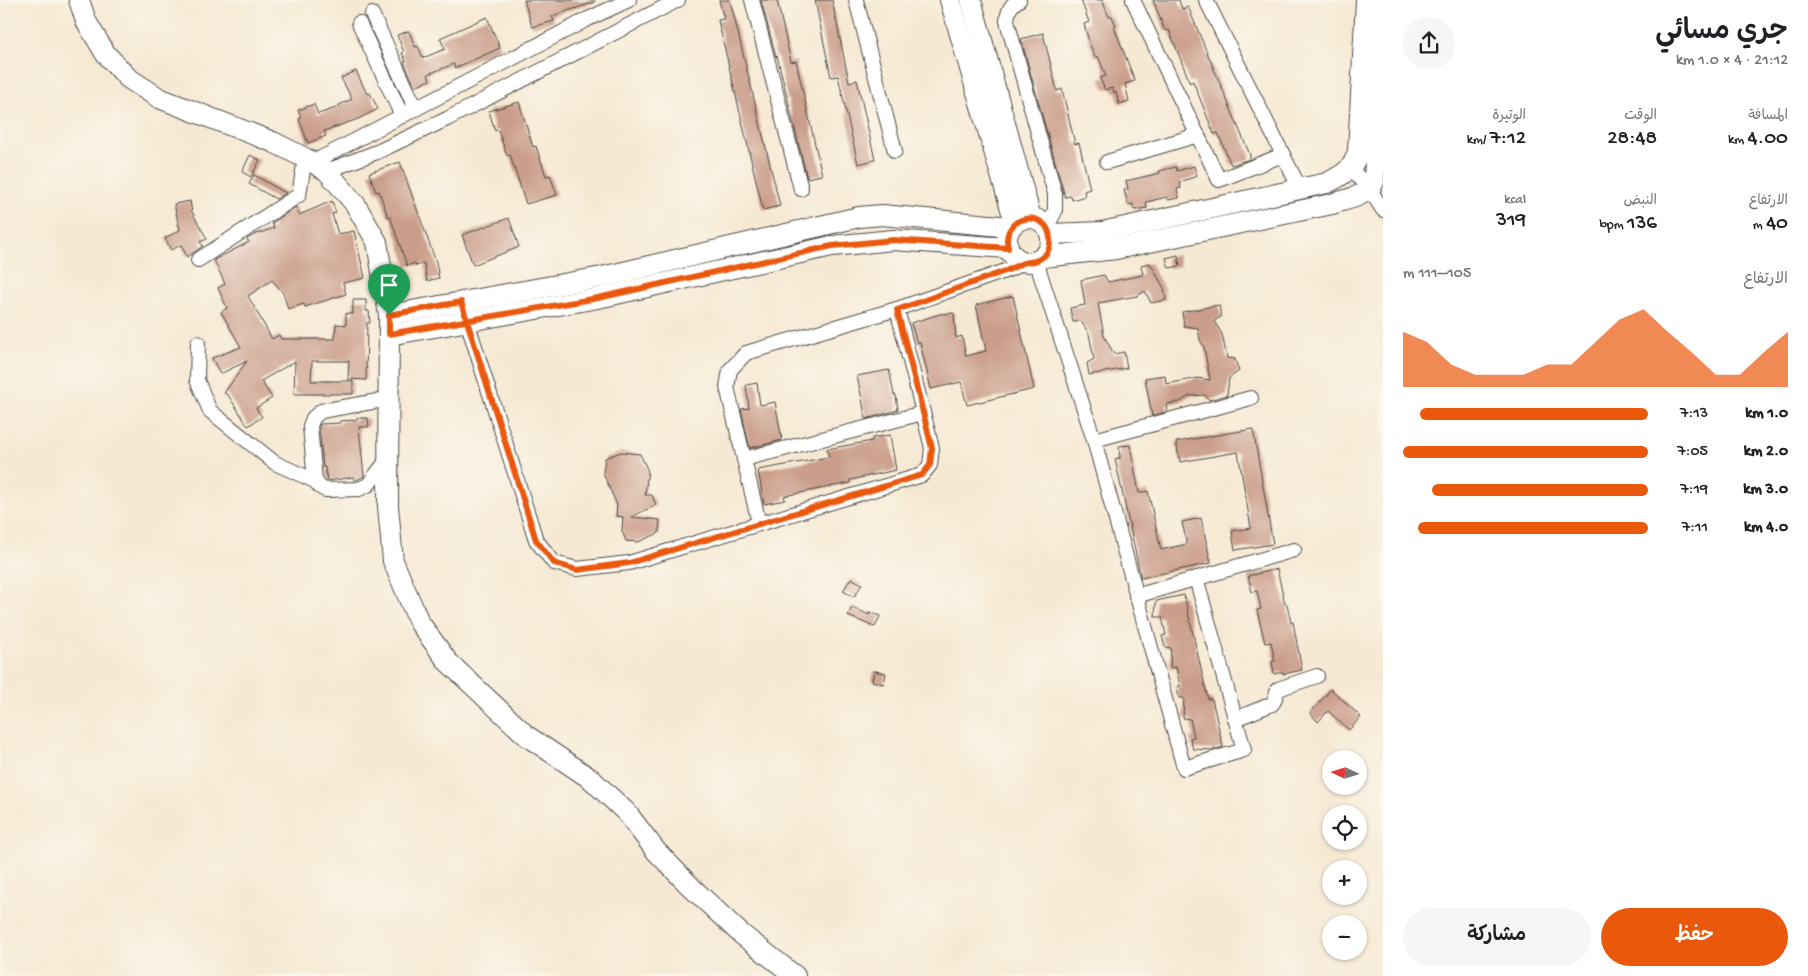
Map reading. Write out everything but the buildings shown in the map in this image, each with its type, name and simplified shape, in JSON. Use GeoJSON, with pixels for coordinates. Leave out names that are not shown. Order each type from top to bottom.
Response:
{"type":"FeatureCollection","features":[{"type":"Feature","properties":{"kind":"street"},"geometry":{"type":"LineString","coordinates":[[79,0],[86,21],[105,53],[128,78],[159,98],[254,134],[314,163],[355,204],[377,242],[389,325],[388,506],[394,561],[419,622],[448,662],[527,736],[591,779],[627,813],[656,851],[690,886],[740,933],[795,976]]}},
{"type":"Feature","properties":{"kind":"street"},"geometry":{"type":"LineString","coordinates":[[198,260],[298,195],[314,163],[588,19],[629,0]]}},
{"type":"Feature","properties":{"kind":"street"},"geometry":{"type":"LineString","coordinates":[[314,163],[362,158],[447,118],[678,0]]}},
{"type":"Feature","properties":{"kind":"street"},"geometry":{"type":"LineString","coordinates":[[752,0],[801,189]]}},
{"type":"Feature","properties":{"kind":"street"},"geometry":{"type":"LineString","coordinates":[[856,0],[895,151]]}},
{"type":"Feature","properties":{"kind":"street"},"geometry":{"type":"LineString","coordinates":[[950,0],[1031,226],[1051,243],[1048,251],[1035,260],[1014,257],[1008,248],[1007,237],[1031,226],[1055,211],[1056,194],[1007,21],[1008,12],[1013,3],[1019,0]]}},
{"type":"Feature","properties":{"kind":"street"},"geometry":{"type":"LineString","coordinates":[[971,0],[1031,226]]}},
{"type":"Feature","properties":{"kind":"street"},"geometry":{"type":"LineString","coordinates":[[1133,0],[1220,180],[1283,155]]}},
{"type":"Feature","properties":{"kind":"street"},"geometry":{"type":"LineString","coordinates":[[1206,0],[1300,189]]}},
{"type":"Feature","properties":{"kind":"street"},"geometry":{"type":"LineString","coordinates":[[389,325],[464,311],[858,217],[882,215],[1102,232],[1328,183],[1344,175],[1350,169],[1358,151],[1366,0]]}},
{"type":"Feature","properties":{"kind":"street"},"geometry":{"type":"LineString","coordinates":[[759,523],[727,387],[730,370],[746,353],[897,310],[1035,260],[1116,249],[1332,204],[1370,190],[1374,182],[1382,0]]}},
{"type":"Feature","properties":{"kind":"street"},"geometry":{"type":"LineString","coordinates":[[372,14],[416,109]]}},
{"type":"Feature","properties":{"kind":"street"},"geometry":{"type":"LineString","coordinates":[[359,22],[402,116]]}},
{"type":"Feature","properties":{"kind":"street"},"geometry":{"type":"LineString","coordinates":[[1107,162],[1198,135]]}},
{"type":"Feature","properties":{"kind":"street"},"geometry":{"type":"LineString","coordinates":[[1350,169],[1370,190],[1383,210]]}},
{"type":"Feature","properties":{"kind":"street"},"geometry":{"type":"LineString","coordinates":[[464,311],[598,298],[832,246],[893,240],[1008,248]]}},
{"type":"Feature","properties":{"kind":"street"},"geometry":{"type":"LineString","coordinates":[[1035,260],[1094,440],[1184,768],[1244,750],[1196,578]]}},
{"type":"Feature","properties":{"kind":"street"},"geometry":{"type":"LineString","coordinates":[[464,311],[536,540],[554,563],[577,570],[629,563],[922,475],[930,465],[932,448],[897,310]]}},
{"type":"Feature","properties":{"kind":"street"},"geometry":{"type":"LineString","coordinates":[[198,343],[198,380],[210,411],[275,463],[316,481]]}},
{"type":"Feature","properties":{"kind":"street"},"geometry":{"type":"LineString","coordinates":[[1094,440],[1251,398]]}},
{"type":"Feature","properties":{"kind":"street"},"geometry":{"type":"LineString","coordinates":[[388,459],[368,485],[359,488],[325,490],[316,481],[310,426],[313,418],[321,411],[389,399]]}},
{"type":"Feature","properties":{"kind":"street"},"geometry":{"type":"LineString","coordinates":[[744,459],[923,412]]}},
{"type":"Feature","properties":{"kind":"street"},"geometry":{"type":"LineString","coordinates":[[1136,596],[1294,550]]}},
{"type":"Feature","properties":{"kind":"street"},"geometry":{"type":"LineString","coordinates":[[1235,719],[1272,704],[1278,689],[1317,676]]}},
{"type":"Feature","properties":{"kind":"route"},"geometry":{"type":"LineString","coordinates":[[389,315],[389,334],[467,321],[598,298],[832,246],[893,240],[1008,248],[1006,242],[1011,227],[1026,218],[1032,218],[1042,223],[1050,234],[1051,243],[1048,251],[1036,262],[1025,262],[1008,270],[897,310],[932,448],[930,465],[922,475],[629,563],[577,570],[554,563],[536,540],[467,321],[461,302],[389,315]]}}]}
